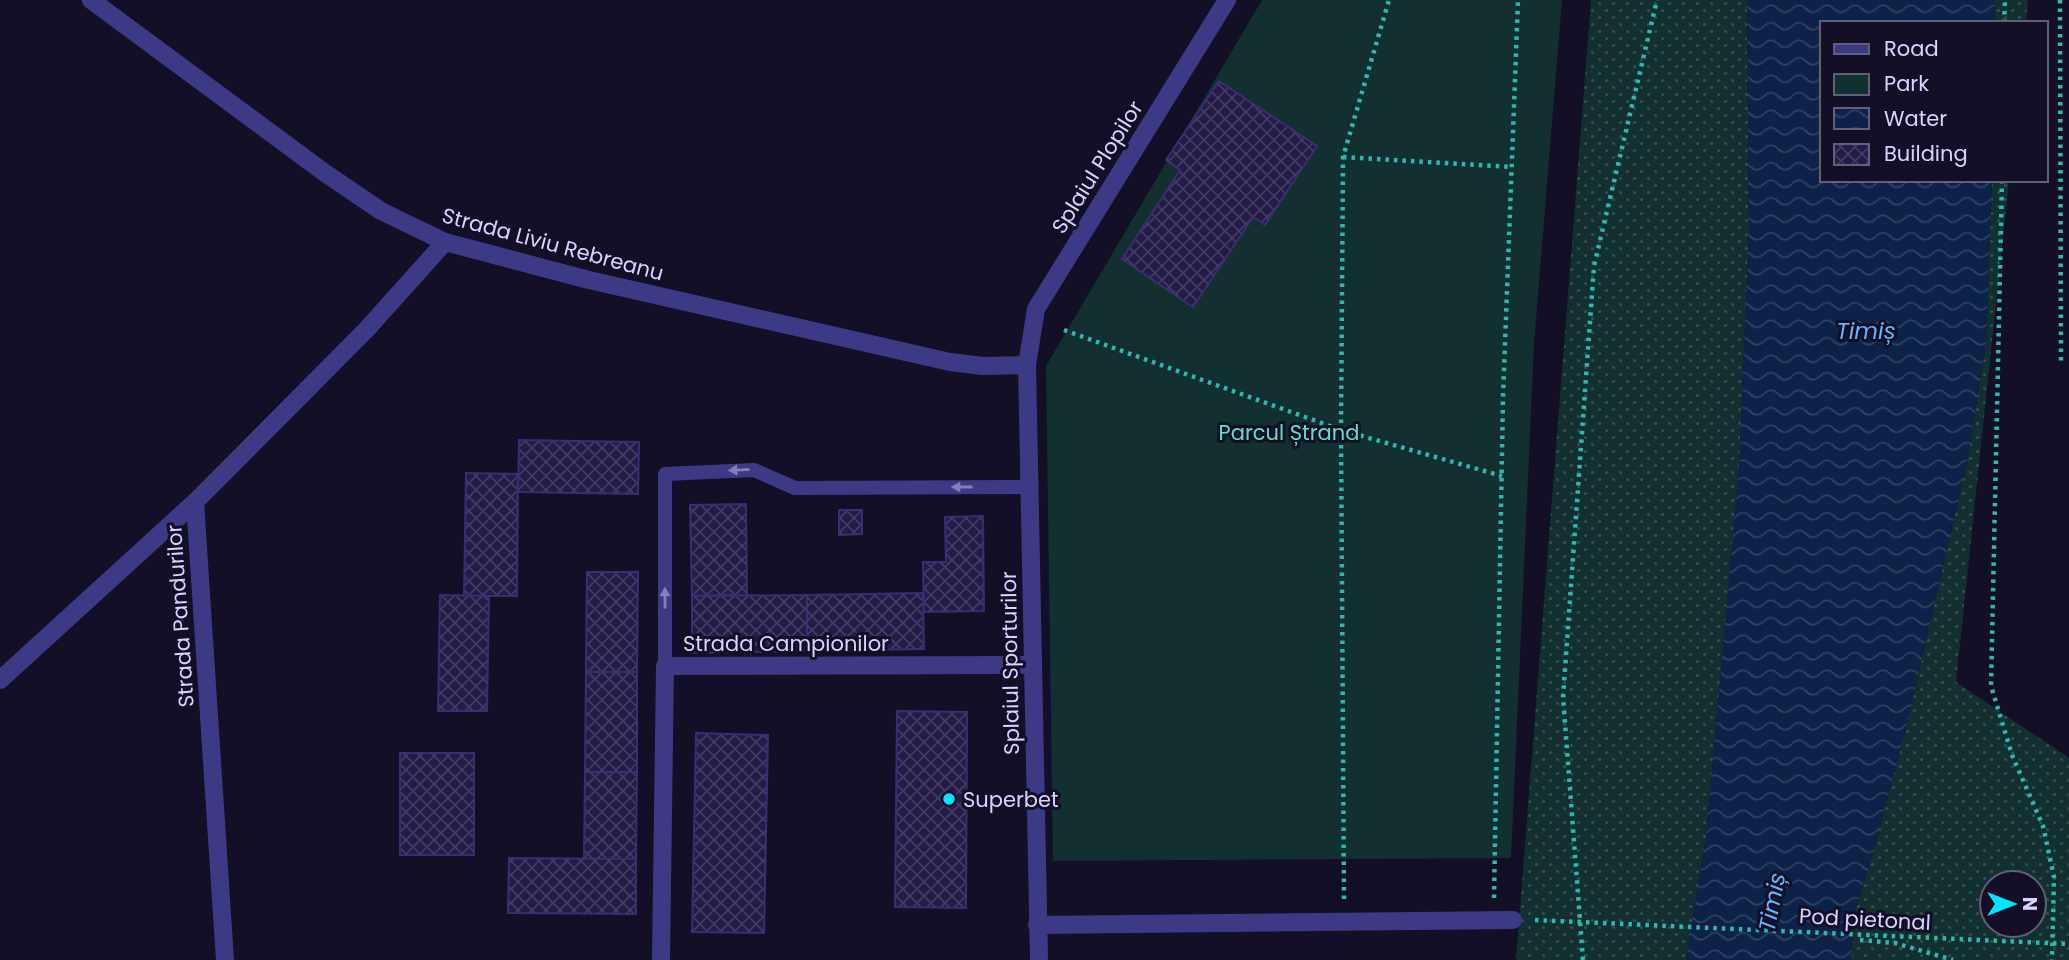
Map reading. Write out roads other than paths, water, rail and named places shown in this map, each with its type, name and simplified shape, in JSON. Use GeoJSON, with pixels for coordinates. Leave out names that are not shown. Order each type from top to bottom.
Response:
{"type":"FeatureCollection","features":[{"type":"Feature","properties":{"kind":"street","name":"Strada Liviu Rebreanu"},"geometry":{"type":"LineString","coordinates":[[91,0],[325,173],[381,211],[445,242],[589,280],[950,362],[984,366],[1027,365]]}},
{"type":"Feature","properties":{"kind":"street","name":"Splaiul Plopilor"},"geometry":{"type":"LineString","coordinates":[[1027,365],[1036,309],[1227,0]]}},
{"type":"Feature","properties":{"kind":"street","name":"Strada Pandurilor"},"geometry":{"type":"LineString","coordinates":[[225,960],[195,502],[367,329],[445,242]]}},
{"type":"Feature","properties":{"kind":"street","name":"Splaiul Sporturilor"},"geometry":{"type":"LineString","coordinates":[[1027,365],[1039,960]]}},
{"type":"Feature","properties":{"kind":"street"},"geometry":{"type":"LineString","coordinates":[[0,680],[195,502]]}},
{"type":"Feature","properties":{"kind":"street","name":"Strada Campionilor"},"geometry":{"type":"LineString","coordinates":[[661,960],[665,666],[1033,665]]}},
{"type":"Feature","properties":{"kind":"street"},"geometry":{"type":"LineString","coordinates":[[1037,925],[1513,920]]}},
{"type":"Feature","properties":{"kind":"lane"},"geometry":{"type":"LineString","coordinates":[[665,666],[665,474],[754,470],[795,488],[1031,486]]}},
{"type":"Feature","properties":{"kind":"water","name":"Timiș"},"geometry":{"type":"Polygon","coordinates":[[[1747,0],[1995,0],[1994,21],[1820,21],[1820,182],[1992,182],[1986,344],[1967,462],[1906,728],[1870,864],[1855,909],[1851,960],[1686,960],[1706,837],[1739,470],[1749,230],[1747,0]]]}},
{"type":"Feature","properties":{"kind":"place","name":"Superbet"},"geometry":{"type":"Point","coordinates":[949,799]}},
{"type":"Feature","properties":{"kind":"park label","name":"Parcul Ștrand"},"geometry":{"type":"Point","coordinates":[1289,432]}}]}
